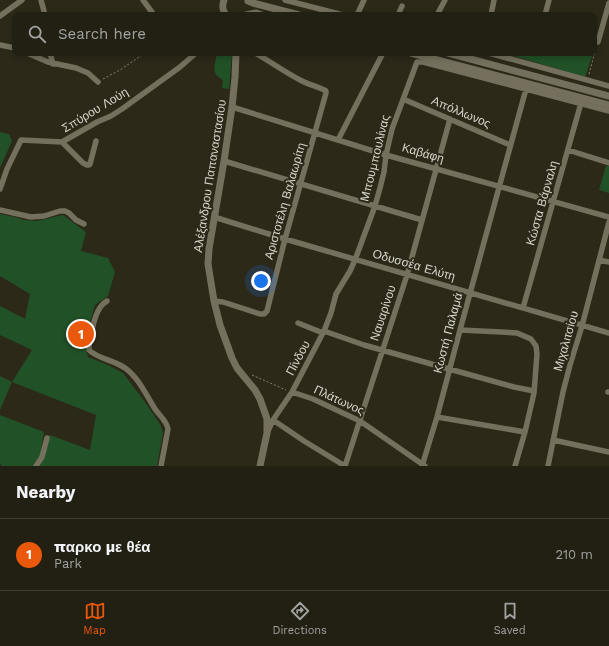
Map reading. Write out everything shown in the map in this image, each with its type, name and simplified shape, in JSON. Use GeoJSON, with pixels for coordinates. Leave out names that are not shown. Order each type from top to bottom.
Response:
{"type":"FeatureCollection","features":[{"type":"Feature","properties":{"kind":"street"},"geometry":{"type":"LineString","coordinates":[[0,16],[22,0]]}},
{"type":"Feature","properties":{"kind":"street"},"geometry":{"type":"LineString","coordinates":[[42,0],[44,12]]}},
{"type":"Feature","properties":{"kind":"street"},"geometry":{"type":"LineString","coordinates":[[143,0],[152,12]]}},
{"type":"Feature","properties":{"kind":"street"},"geometry":{"type":"LineString","coordinates":[[224,0],[223,8],[225,12]]}},
{"type":"Feature","properties":{"kind":"street"},"geometry":{"type":"LineString","coordinates":[[285,0],[297,1],[333,12]]}},
{"type":"Feature","properties":{"kind":"street"},"geometry":{"type":"LineString","coordinates":[[358,12],[364,0]]}},
{"type":"Feature","properties":{"kind":"street"},"geometry":{"type":"LineString","coordinates":[[439,12],[445,0]]}},
{"type":"Feature","properties":{"kind":"street"},"geometry":{"type":"LineString","coordinates":[[492,12],[494,0]]}},
{"type":"Feature","properties":{"kind":"street"},"geometry":{"type":"LineString","coordinates":[[546,12],[549,0]]}},
{"type":"Feature","properties":{"kind":"street"},"geometry":{"type":"LineString","coordinates":[[247,12],[249,6],[248,1],[288,12]]}},
{"type":"Feature","properties":{"kind":"street"},"geometry":{"type":"LineString","coordinates":[[598,42],[609,3]]}},
{"type":"Feature","properties":{"kind":"street"},"geometry":{"type":"LineString","coordinates":[[399,12],[402,6]]}},
{"type":"Feature","properties":{"kind":"street"},"geometry":{"type":"LineString","coordinates":[[0,45],[12,47]]}},
{"type":"Feature","properties":{"kind":"street","name":"Σπύρου Λούη"},"geometry":{"type":"LineString","coordinates":[[32,56],[53,64],[76,68],[88,73],[98,82]]}},
{"type":"Feature","properties":{"kind":"street"},"geometry":{"type":"LineString","coordinates":[[51,56],[53,64]]}},
{"type":"Feature","properties":{"kind":"street","name":"Σπύρου Λούη"},"geometry":{"type":"LineString","coordinates":[[62,142],[122,109],[180,67],[193,56]]}},
{"type":"Feature","properties":{"kind":"street","name":"Αλέξανδρου Παπαναστασίου"},"geometry":{"type":"LineString","coordinates":[[236,56],[232,107],[208,259],[215,309],[220,325],[237,368],[260,398],[266,419],[267,433]]}},
{"type":"Feature","properties":{"kind":"street","name":"Αριστοτέλη Βαλαωρίτη"},"geometry":{"type":"LineString","coordinates":[[214,301],[223,302],[260,314],[264,314],[267,310],[285,239],[326,93],[324,89],[294,77],[260,56]]}},
{"type":"Feature","properties":{"kind":"street"},"geometry":{"type":"LineString","coordinates":[[338,140],[381,56]]}},
{"type":"Feature","properties":{"kind":"street"},"geometry":{"type":"LineString","coordinates":[[423,56],[609,105]]}},
{"type":"Feature","properties":{"kind":"street"},"geometry":{"type":"LineString","coordinates":[[459,56],[609,96]]}},
{"type":"Feature","properties":{"kind":"street"},"geometry":{"type":"LineString","coordinates":[[500,56],[609,86]]}},
{"type":"Feature","properties":{"kind":"street","name":"Μπουμπουλίνας"},"geometry":{"type":"LineString","coordinates":[[355,260],[375,206],[384,172],[386,154],[392,130],[417,62],[423,62],[526,89]]}},
{"type":"Feature","properties":{"kind":"street"},"geometry":{"type":"LineString","coordinates":[[526,89],[609,111]]}},
{"type":"Feature","properties":{"kind":"street","name":"Κωστή Παλαμά"},"geometry":{"type":"LineString","coordinates":[[423,466],[526,89]]}},
{"type":"Feature","properties":{"kind":"street","name":"Απόλλωνος"},"geometry":{"type":"LineString","coordinates":[[403,99],[510,145]]}},
{"type":"Feature","properties":{"kind":"street","name":"Κώστα Βάρναλη"},"geometry":{"type":"LineString","coordinates":[[524,308],[580,103]]}},
{"type":"Feature","properties":{"kind":"street","name":"Καβάφη"},"geometry":{"type":"LineString","coordinates":[[232,107],[436,169],[609,217]]}},
{"type":"Feature","properties":{"kind":"street","name":"Ναυαρίνου"},"geometry":{"type":"LineString","coordinates":[[345,466],[407,275],[450,119]]}},
{"type":"Feature","properties":{"kind":"street"},"geometry":{"type":"LineString","coordinates":[[0,188],[7,168],[21,140],[62,142],[88,166],[90,164],[96,141]]}},
{"type":"Feature","properties":{"kind":"street"},"geometry":{"type":"LineString","coordinates":[[568,150],[609,163]]}},
{"type":"Feature","properties":{"kind":"street"},"geometry":{"type":"LineString","coordinates":[[224,161],[422,220]]}},
{"type":"Feature","properties":{"kind":"street"},"geometry":{"type":"LineString","coordinates":[[0,210],[31,217],[44,216],[65,211],[84,224]]}},
{"type":"Feature","properties":{"kind":"street","name":"Οδυσσέα Ελύτη"},"geometry":{"type":"LineString","coordinates":[[214,217],[355,260],[609,333]]}},
{"type":"Feature","properties":{"kind":"street","name":"Μιχαλιτσίου"},"geometry":{"type":"LineString","coordinates":[[548,466],[552,440],[570,365],[582,326],[609,222]]}},
{"type":"Feature","properties":{"kind":"street","name":"Πίνδου"},"geometry":{"type":"LineString","coordinates":[[260,466],[267,433],[273,420],[292,392],[324,332],[336,294],[355,260]]}},
{"type":"Feature","properties":{"kind":"street"},"geometry":{"type":"LineString","coordinates":[[599,260],[609,262]]}},
{"type":"Feature","properties":{"kind":"street"},"geometry":{"type":"LineString","coordinates":[[107,301],[101,306],[97,314],[89,350],[94,354],[117,363],[129,371],[167,425],[168,429],[162,466]]}},
{"type":"Feature","properties":{"kind":"street"},"geometry":{"type":"LineString","coordinates":[[298,323],[383,350],[514,387],[534,391]]}},
{"type":"Feature","properties":{"kind":"street"},"geometry":{"type":"LineString","coordinates":[[460,330],[510,332],[521,334],[531,339],[536,346],[537,354],[534,391],[525,432],[515,466]]}},
{"type":"Feature","properties":{"kind":"street","name":"Πλάτωνος"},"geometry":{"type":"LineString","coordinates":[[292,392],[313,399],[360,421],[423,466]]}},
{"type":"Feature","properties":{"kind":"street"},"geometry":{"type":"LineString","coordinates":[[437,417],[525,432]]}},
{"type":"Feature","properties":{"kind":"street"},"geometry":{"type":"LineString","coordinates":[[273,420],[345,466]]}},
{"type":"Feature","properties":{"kind":"street"},"geometry":{"type":"LineString","coordinates":[[36,466],[42,457],[47,438]]}},
{"type":"Feature","properties":{"kind":"street"},"geometry":{"type":"LineString","coordinates":[[552,440],[609,452]]}},
{"type":"Feature","properties":{"kind":"path"},"geometry":{"type":"LineString","coordinates":[[98,82],[120,70],[141,56]]}},
{"type":"Feature","properties":{"kind":"path"},"geometry":{"type":"LineString","coordinates":[[587,80],[594,56]]}},
{"type":"Feature","properties":{"kind":"path"},"geometry":{"type":"LineString","coordinates":[[248,374],[292,392]]}},
{"type":"Feature","properties":{"kind":"green space"},"geometry":{"type":"Polygon","coordinates":[[[216,56],[232,56],[229,89],[222,88],[223,80],[216,75],[214,69],[216,56]]]}},
{"type":"Feature","properties":{"kind":"green space"},"geometry":{"type":"Polygon","coordinates":[[[514,56],[592,56],[585,77],[514,56]]]}},
{"type":"Feature","properties":{"kind":"green space"},"geometry":{"type":"Polygon","coordinates":[[[0,132],[9,134],[12,141],[0,168],[0,132]]]}},
{"type":"Feature","properties":{"kind":"green space"},"geometry":{"type":"Polygon","coordinates":[[[606,166],[609,166],[609,193],[599,190],[606,166]]]}},
{"type":"Feature","properties":{"kind":"green space"},"geometry":{"type":"Polygon","coordinates":[[[0,214],[24,220],[36,221],[63,215],[86,232],[81,251],[108,258],[115,272],[108,296],[95,305],[90,322],[92,323],[86,351],[88,357],[123,373],[160,424],[163,433],[157,466],[38,466],[43,458],[50,435],[90,450],[96,415],[12,382],[32,350],[0,335],[0,306],[25,319],[30,294],[0,276],[0,214]]]}},
{"type":"Feature","properties":{"kind":"green space"},"geometry":{"type":"Polygon","coordinates":[[[0,376],[12,382],[0,410],[0,376]]]}},
{"type":"Feature","properties":{"kind":"green space"},"geometry":{"type":"Polygon","coordinates":[[[0,415],[44,432],[40,456],[33,466],[2,466],[0,464],[0,415]]]}},
{"type":"Feature","properties":{"kind":"place","name":"παρκο με θέα"},"geometry":{"type":"Point","coordinates":[81,334]}}]}
